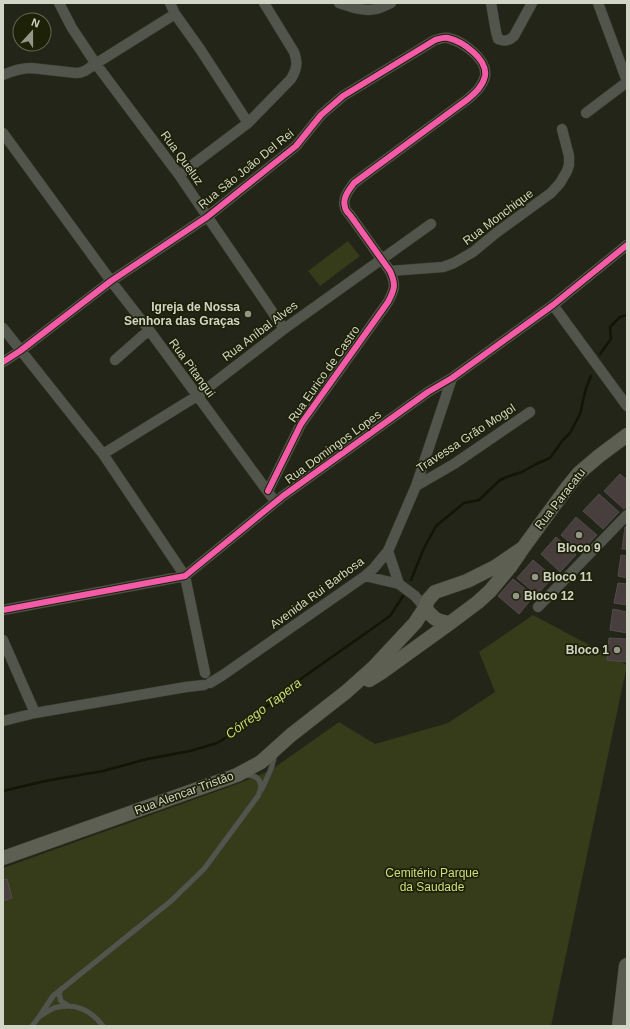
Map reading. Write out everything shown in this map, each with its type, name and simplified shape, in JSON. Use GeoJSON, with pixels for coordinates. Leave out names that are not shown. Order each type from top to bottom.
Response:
{"type":"FeatureCollection","features":[{"type":"Feature","properties":{"kind":"main road","name":"Rua Paracatu"},"geometry":{"type":"LineString","coordinates":[[450,623],[490,591],[510,567],[579,473],[625,437]]}},
{"type":"Feature","properties":{"kind":"main road","name":"Rua Paracatu"},"geometry":{"type":"LineString","coordinates":[[435,592],[466,581],[495,567],[523,548]]}},
{"type":"Feature","properties":{"kind":"main road"},"geometry":{"type":"LineString","coordinates":[[466,581],[473,585],[476,590],[478,602]]}},
{"type":"Feature","properties":{"kind":"main road"},"geometry":{"type":"LineString","coordinates":[[435,592],[428,600],[425,608],[433,618],[440,622],[450,623]]}},
{"type":"Feature","properties":{"kind":"main road","name":"Rua Alencar Tristão"},"geometry":{"type":"LineString","coordinates":[[3,858],[237,775],[261,762],[291,735],[346,692],[374,667],[396,644],[425,608]]}},
{"type":"Feature","properties":{"kind":"main road","name":"Rua Alencar Tristão"},"geometry":{"type":"LineString","coordinates":[[346,692],[382,672],[450,623]]}},
{"type":"Feature","properties":{"kind":"main road"},"geometry":{"type":"LineString","coordinates":[[620,1026],[627,966]]}},
{"type":"Feature","properties":{"kind":"street","name":"Rua Queluz"},"geometry":{"type":"LineString","coordinates":[[59,3],[72,28],[96,64],[179,175],[284,329]]}},
{"type":"Feature","properties":{"kind":"street"},"geometry":{"type":"LineString","coordinates":[[170,3],[175,14],[200,49],[248,123]]}},
{"type":"Feature","properties":{"kind":"street"},"geometry":{"type":"LineString","coordinates":[[179,175],[248,123],[292,79],[296,72],[297,59],[294,52],[264,3]]}},
{"type":"Feature","properties":{"kind":"street"},"geometry":{"type":"LineString","coordinates":[[339,3],[366,10],[376,9],[391,3]]}},
{"type":"Feature","properties":{"kind":"street"},"geometry":{"type":"LineString","coordinates":[[491,3],[498,39],[504,41],[511,39],[514,36],[532,3]]}},
{"type":"Feature","properties":{"kind":"street"},"geometry":{"type":"LineString","coordinates":[[586,114],[627,82],[598,3]]}},
{"type":"Feature","properties":{"kind":"street"},"geometry":{"type":"LineString","coordinates":[[3,75],[23,68],[81,73],[175,14]]}},
{"type":"Feature","properties":{"kind":"street","name":"Rua São João Del Rei"},"geometry":{"type":"LineString","coordinates":[[3,362],[20,351],[111,281],[207,217],[296,146],[321,115],[343,96],[430,43],[441,38],[448,38],[470,49],[483,63],[485,68],[485,76],[479,88],[468,99],[354,183],[346,194],[344,200],[344,207],[390,271]]}},
{"type":"Feature","properties":{"kind":"street","name":"Rua Monchique"},"geometry":{"type":"LineString","coordinates":[[390,271],[444,267],[454,263],[473,252],[496,233],[551,193],[560,183],[569,165],[569,156],[562,129]]}},
{"type":"Feature","properties":{"kind":"street","name":"Rua Pitangui"},"geometry":{"type":"LineString","coordinates":[[3,133],[275,502]]}},
{"type":"Feature","properties":{"kind":"street","name":"Rua Aníbal Alves"},"geometry":{"type":"LineString","coordinates":[[103,454],[196,396],[284,329],[431,224]]}},
{"type":"Feature","properties":{"kind":"street","name":"Rua Domingos Lopes"},"geometry":{"type":"LineString","coordinates":[[3,610],[185,576],[275,502],[428,392],[452,378],[553,305],[627,245]]}},
{"type":"Feature","properties":{"kind":"street","name":"Rua Eurico de Castro"},"geometry":{"type":"LineString","coordinates":[[268,491],[301,424],[388,302],[394,287],[394,279],[390,271]]}},
{"type":"Feature","properties":{"kind":"street"},"geometry":{"type":"LineString","coordinates":[[553,305],[627,406]]}},
{"type":"Feature","properties":{"kind":"street"},"geometry":{"type":"LineString","coordinates":[[3,328],[103,454],[185,576],[205,678]]}},
{"type":"Feature","properties":{"kind":"street"},"geometry":{"type":"LineString","coordinates":[[115,360],[149,330]]}},
{"type":"Feature","properties":{"kind":"street","name":"Avenida Rui Barbosa"},"geometry":{"type":"LineString","coordinates":[[3,721],[35,713],[186,687],[205,678],[223,675],[365,576],[374,568],[388,551],[416,486],[452,378]]}},
{"type":"Feature","properties":{"kind":"street"},"geometry":{"type":"LineString","coordinates":[[428,392],[438,395],[444,401]]}},
{"type":"Feature","properties":{"kind":"street","name":"Travessa Grão Mogol"},"geometry":{"type":"LineString","coordinates":[[416,486],[454,464],[530,412]]}},
{"type":"Feature","properties":{"kind":"street"},"geometry":{"type":"LineString","coordinates":[[538,607],[627,515]]}},
{"type":"Feature","properties":{"kind":"street"},"geometry":{"type":"LineString","coordinates":[[388,551],[398,584]]}},
{"type":"Feature","properties":{"kind":"street"},"geometry":{"type":"LineString","coordinates":[[365,576],[398,584],[415,596],[425,608]]}},
{"type":"Feature","properties":{"kind":"street"},"geometry":{"type":"LineString","coordinates":[[415,596],[435,592]]}},
{"type":"Feature","properties":{"kind":"street"},"geometry":{"type":"LineString","coordinates":[[3,640],[35,713]]}},
{"type":"Feature","properties":{"kind":"lane"},"geometry":{"type":"LineString","coordinates":[[32,1026],[52,996],[172,901],[204,869],[258,796],[271,769],[278,746]]}},
{"type":"Feature","properties":{"kind":"lane"},"geometry":{"type":"LineString","coordinates":[[237,775],[252,775],[258,778],[261,785],[260,792]]}},
{"type":"Feature","properties":{"kind":"lane"},"geometry":{"type":"LineString","coordinates":[[61,988],[61,1001],[70,1006],[84,1010],[96,1017],[103,1026]]}},
{"type":"Feature","properties":{"kind":"lane"},"geometry":{"type":"LineString","coordinates":[[39,1017],[53,1008],[70,1006]]}},
{"type":"Feature","properties":{"kind":"green space"},"geometry":{"type":"Polygon","coordinates":[[[348,241],[360,256],[320,286],[308,271],[348,241]]]}},
{"type":"Feature","properties":{"kind":"green space","name":"Cemitério Parque da Saudade"},"geometry":{"type":"Polygon","coordinates":[[[533,615],[627,665],[551,1026],[3,1026],[3,868],[240,783],[271,770],[339,722],[375,744],[448,723],[495,692],[479,652],[533,615]]]}},
{"type":"Feature","properties":{"kind":"building"},"geometry":{"type":"Polygon","coordinates":[[[620,474],[627,480],[627,505],[624,509],[604,491],[620,474]]]}},
{"type":"Feature","properties":{"kind":"building"},"geometry":{"type":"Polygon","coordinates":[[[599,494],[619,512],[603,529],[583,511],[599,494]]]}},
{"type":"Feature","properties":{"kind":"building","name":"Bloco 9"},"geometry":{"type":"Polygon","coordinates":[[[576,517],[597,535],[581,552],[561,535],[576,517]]]}},
{"type":"Feature","properties":{"kind":"building"},"geometry":{"type":"Polygon","coordinates":[[[625,527],[627,528],[627,549],[622,549],[625,527]]]}},
{"type":"Feature","properties":{"kind":"building"},"geometry":{"type":"Polygon","coordinates":[[[556,537],[576,555],[560,572],[541,554],[556,537]]]}},
{"type":"Feature","properties":{"kind":"building"},"geometry":{"type":"Polygon","coordinates":[[[621,555],[627,556],[627,578],[618,576],[621,555]]]}},
{"type":"Feature","properties":{"kind":"building","name":"Bloco 11"},"geometry":{"type":"Polygon","coordinates":[[[533,560],[553,577],[537,595],[517,578],[533,560]]]}},
{"type":"Feature","properties":{"kind":"building","name":"Bloco 12"},"geometry":{"type":"Polygon","coordinates":[[[513,579],[534,596],[519,614],[498,596],[513,579]]]}},
{"type":"Feature","properties":{"kind":"building"},"geometry":{"type":"Polygon","coordinates":[[[618,583],[627,584],[627,605],[614,603],[618,583]]]}},
{"type":"Feature","properties":{"kind":"building"},"geometry":{"type":"Polygon","coordinates":[[[613,609],[627,612],[627,633],[610,630],[613,609]]]}},
{"type":"Feature","properties":{"kind":"building","name":"Bloco 1"},"geometry":{"type":"Polygon","coordinates":[[[609,638],[627,639],[627,662],[607,660],[609,638]]]}},
{"type":"Feature","properties":{"kind":"building"},"geometry":{"type":"Polygon","coordinates":[[[7,879],[12,898],[3,901],[3,880],[7,879]]]}},
{"type":"Feature","properties":{"kind":"waterway","name":"Córrego Tapera"},"geometry":{"type":"LineString","coordinates":[[600,354],[611,339],[610,327],[620,317],[627,315]]}},
{"type":"Feature","properties":{"kind":"waterway","name":"Córrego Tapera"},"geometry":{"type":"LineString","coordinates":[[411,580],[424,548],[436,526],[464,503],[479,500],[500,480],[522,472],[550,458],[562,441],[570,433],[580,414],[586,388],[591,376]]}},
{"type":"Feature","properties":{"kind":"waterway","name":"Córrego Tapera"},"geometry":{"type":"LineString","coordinates":[[3,791],[45,781],[103,771],[147,759],[190,751],[217,743],[243,727],[292,685],[390,616],[403,596]]}},
{"type":"Feature","properties":{"kind":"cycle path"},"geometry":{"type":"LineString","coordinates":[[3,362],[20,351],[111,281],[207,217],[296,146],[321,115],[343,96],[435,40],[441,38],[454,40],[467,47],[478,57],[485,70],[484,80],[476,92],[468,99],[354,183],[346,194],[344,200],[346,209],[390,271],[394,283],[392,294],[388,302],[301,424],[268,491]]}},
{"type":"Feature","properties":{"kind":"cycle path"},"geometry":{"type":"LineString","coordinates":[[3,610],[185,576],[283,496],[428,392],[452,378],[553,305],[627,245]]}},
{"type":"Feature","properties":{"kind":"place","name":"Igreja de Nossa Senhora das Graças"},"geometry":{"type":"Point","coordinates":[248,314]}},
{"type":"Feature","properties":{"kind":"place","name":"Bloco 9"},"geometry":{"type":"Point","coordinates":[579,535]}},
{"type":"Feature","properties":{"kind":"place","name":"Bloco 11"},"geometry":{"type":"Point","coordinates":[535,577]}},
{"type":"Feature","properties":{"kind":"place","name":"Bloco 12"},"geometry":{"type":"Point","coordinates":[516,596]}},
{"type":"Feature","properties":{"kind":"place","name":"Bloco 1"},"geometry":{"type":"Point","coordinates":[617,650]}}]}
